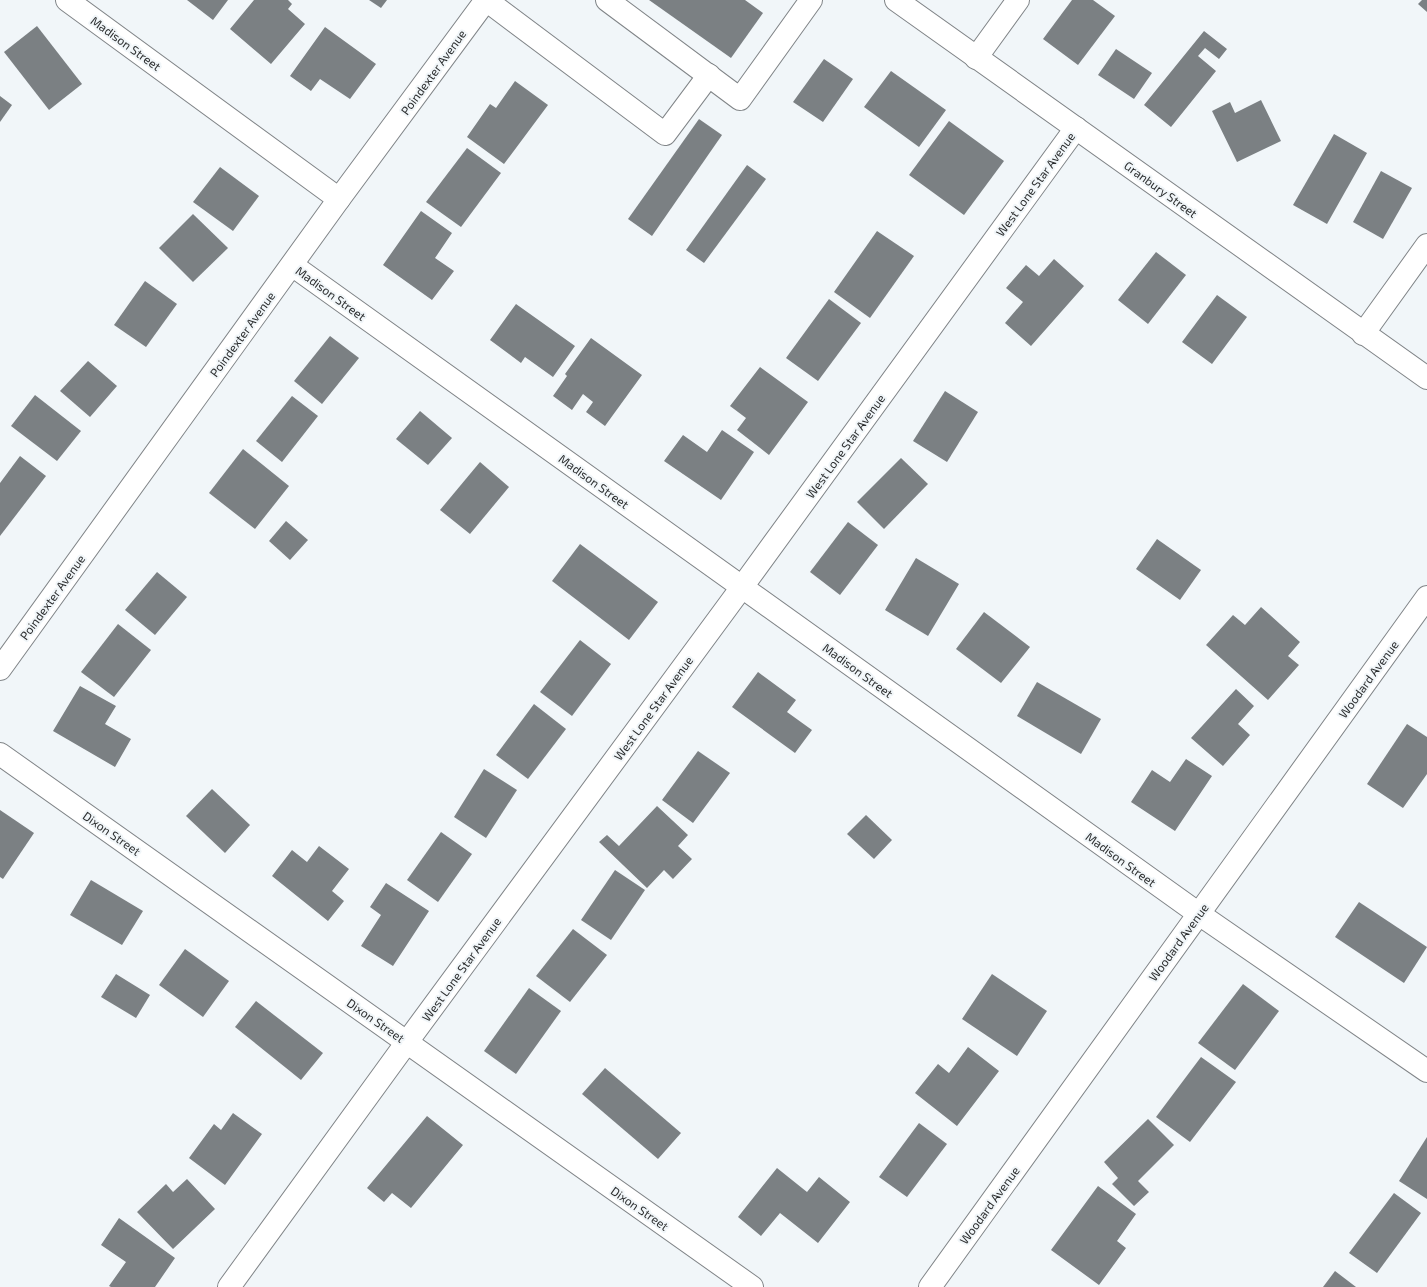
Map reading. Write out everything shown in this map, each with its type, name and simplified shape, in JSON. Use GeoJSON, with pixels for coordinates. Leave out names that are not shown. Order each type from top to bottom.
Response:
{"type":"FeatureCollection","features":[{"type":"Feature","properties":{"kind":"street","name":"Madison Street"},"geometry":{"type":"LineString","coordinates":[[67,0],[339,199]]}},
{"type":"Feature","properties":{"kind":"street","name":"Poindexter Avenue"},"geometry":{"type":"LineString","coordinates":[[0,670],[339,199],[486,0]]}},
{"type":"Feature","properties":{"kind":"street"},"geometry":{"type":"LineString","coordinates":[[486,0],[665,134],[709,75]]}},
{"type":"Feature","properties":{"kind":"street"},"geometry":{"type":"LineString","coordinates":[[607,0],[740,99],[811,0]]}},
{"type":"Feature","properties":{"kind":"street","name":"Granbury Street"},"geometry":{"type":"LineString","coordinates":[[896,0],[1363,334],[1427,378]]}},
{"type":"Feature","properties":{"kind":"street"},"geometry":{"type":"LineString","coordinates":[[976,58],[1018,0]]}},
{"type":"Feature","properties":{"kind":"street","name":"West Lone Star Avenue"},"geometry":{"type":"LineString","coordinates":[[229,1287],[1076,128]]}},
{"type":"Feature","properties":{"kind":"street"},"geometry":{"type":"LineString","coordinates":[[1363,334],[1420,268],[1427,245]]}},
{"type":"Feature","properties":{"kind":"street","name":"Madison Street"},"geometry":{"type":"LineString","coordinates":[[292,265],[1199,914],[1427,1071]]}},
{"type":"Feature","properties":{"kind":"street","name":"Woodard Avenue"},"geometry":{"type":"LineString","coordinates":[[930,1287],[1427,597]]}},
{"type":"Feature","properties":{"kind":"street","name":"Dixon Street"},"geometry":{"type":"LineString","coordinates":[[0,754],[752,1287]]}},
{"type":"Feature","properties":{"kind":"building"},"geometry":{"type":"Polygon","coordinates":[[[187,0],[228,0],[213,20],[187,0]]]}},
{"type":"Feature","properties":{"kind":"building"},"geometry":{"type":"Polygon","coordinates":[[[254,0],[288,0],[292,4],[288,9],[305,24],[271,64],[230,29],[254,0]]]}},
{"type":"Feature","properties":{"kind":"building"},"geometry":{"type":"Polygon","coordinates":[[[369,0],[387,0],[381,8],[369,0]]]}},
{"type":"Feature","properties":{"kind":"building"},"geometry":{"type":"Polygon","coordinates":[[[649,0],[745,0],[763,13],[731,58],[649,0]]]}},
{"type":"Feature","properties":{"kind":"building"},"geometry":{"type":"Polygon","coordinates":[[[1072,0],[1093,0],[1115,16],[1078,65],[1043,39],[1072,0]]]}},
{"type":"Feature","properties":{"kind":"building"},"geometry":{"type":"Polygon","coordinates":[[[1422,0],[1427,0],[1427,12],[1418,4],[1422,0]]]}},
{"type":"Feature","properties":{"kind":"building"},"geometry":{"type":"Polygon","coordinates":[[[37,26],[82,84],[49,110],[4,52],[37,26]]]}},
{"type":"Feature","properties":{"kind":"building"},"geometry":{"type":"Polygon","coordinates":[[[325,27],[376,64],[350,99],[320,79],[311,91],[290,76],[325,27]]]}},
{"type":"Feature","properties":{"kind":"building"},"geometry":{"type":"Polygon","coordinates":[[[1204,31],[1227,49],[1219,59],[1205,48],[1198,56],[1216,71],[1171,127],[1144,105],[1204,31]]]}},
{"type":"Feature","properties":{"kind":"building"},"geometry":{"type":"Polygon","coordinates":[[[1116,49],[1152,73],[1134,99],[1098,75],[1116,49]]]}},
{"type":"Feature","properties":{"kind":"building"},"geometry":{"type":"Polygon","coordinates":[[[824,59],[853,79],[823,122],[793,102],[824,59]]]}},
{"type":"Feature","properties":{"kind":"building"},"geometry":{"type":"Polygon","coordinates":[[[891,71],[946,110],[919,147],[864,107],[891,71]]]}},
{"type":"Feature","properties":{"kind":"building"},"geometry":{"type":"Polygon","coordinates":[[[515,81],[548,105],[504,164],[467,137],[490,104],[496,108],[515,81]]]}},
{"type":"Feature","properties":{"kind":"building"},"geometry":{"type":"Polygon","coordinates":[[[0,96],[12,105],[0,122],[0,96]]]}},
{"type":"Feature","properties":{"kind":"building"},"geometry":{"type":"Polygon","coordinates":[[[1261,100],[1281,141],[1237,162],[1212,111],[1230,102],[1235,113],[1261,100]]]}},
{"type":"Feature","properties":{"kind":"building"},"geometry":{"type":"Polygon","coordinates":[[[699,119],[722,135],[652,236],[628,219],[699,119]]]}},
{"type":"Feature","properties":{"kind":"building"},"geometry":{"type":"Polygon","coordinates":[[[949,121],[1004,161],[964,215],[909,175],[949,121]]]}},
{"type":"Feature","properties":{"kind":"building"},"geometry":{"type":"Polygon","coordinates":[[[1334,134],[1367,153],[1327,224],[1293,205],[1334,134]]]}},
{"type":"Feature","properties":{"kind":"building"},"geometry":{"type":"Polygon","coordinates":[[[467,148],[501,173],[461,227],[426,202],[467,148]]]}},
{"type":"Feature","properties":{"kind":"building"},"geometry":{"type":"Polygon","coordinates":[[[747,165],[766,179],[704,263],[686,250],[747,165]]]}},
{"type":"Feature","properties":{"kind":"building"},"geometry":{"type":"Polygon","coordinates":[[[220,167],[259,196],[233,231],[193,202],[220,167]]]}},
{"type":"Feature","properties":{"kind":"building"},"geometry":{"type":"Polygon","coordinates":[[[1381,171],[1412,188],[1383,239],[1353,222],[1381,171]]]}},
{"type":"Feature","properties":{"kind":"building"},"geometry":{"type":"Polygon","coordinates":[[[421,211],[452,233],[435,258],[454,271],[432,300],[383,265],[421,211]]]}},
{"type":"Feature","properties":{"kind":"building"},"geometry":{"type":"Polygon","coordinates":[[[193,214],[228,248],[193,282],[159,248],[193,214]]]}},
{"type":"Feature","properties":{"kind":"building"},"geometry":{"type":"Polygon","coordinates":[[[877,231],[914,256],[870,318],[834,292],[877,231]]]}},
{"type":"Feature","properties":{"kind":"building"},"geometry":{"type":"Polygon","coordinates":[[[1156,252],[1186,275],[1148,324],[1118,300],[1156,252]]]}},
{"type":"Feature","properties":{"kind":"building"},"geometry":{"type":"Polygon","coordinates":[[[1054,259],[1084,286],[1031,346],[1005,323],[1023,302],[1006,288],[1026,265],[1039,276],[1054,259]]]}},
{"type":"Feature","properties":{"kind":"building"},"geometry":{"type":"Polygon","coordinates":[[[145,281],[177,304],[146,347],[114,325],[145,281]]]}},
{"type":"Feature","properties":{"kind":"building"},"geometry":{"type":"Polygon","coordinates":[[[1217,295],[1247,317],[1212,364],[1182,342],[1217,295]]]}},
{"type":"Feature","properties":{"kind":"building"},"geometry":{"type":"Polygon","coordinates":[[[829,299],[861,323],[818,381],[786,358],[829,299]]]}},
{"type":"Feature","properties":{"kind":"building"},"geometry":{"type":"Polygon","coordinates":[[[516,304],[575,346],[553,377],[525,357],[521,363],[490,340],[516,304]]]}},
{"type":"Feature","properties":{"kind":"building"},"geometry":{"type":"Polygon","coordinates":[[[330,336],[359,358],[322,404],[294,381],[330,336]]]}},
{"type":"Feature","properties":{"kind":"building"},"geometry":{"type":"Polygon","coordinates":[[[591,338],[642,375],[605,426],[586,412],[593,402],[583,394],[572,410],[553,396],[567,376],[565,374],[591,338]]]}},
{"type":"Feature","properties":{"kind":"building"},"geometry":{"type":"Polygon","coordinates":[[[88,361],[117,386],[90,417],[60,391],[88,361]]]}},
{"type":"Feature","properties":{"kind":"building"},"geometry":{"type":"Polygon","coordinates":[[[760,367],[808,402],[769,455],[737,430],[746,418],[730,406],[760,367]]]}},
{"type":"Feature","properties":{"kind":"building"},"geometry":{"type":"Polygon","coordinates":[[[945,391],[978,412],[947,462],[913,441],[945,391]]]}},
{"type":"Feature","properties":{"kind":"building"},"geometry":{"type":"Polygon","coordinates":[[[35,395],[81,431],[57,461],[11,426],[35,395]]]}},
{"type":"Feature","properties":{"kind":"building"},"geometry":{"type":"Polygon","coordinates":[[[292,396],[318,416],[282,462],[256,441],[292,396]]]}},
{"type":"Feature","properties":{"kind":"building"},"geometry":{"type":"Polygon","coordinates":[[[420,411],[452,438],[428,465],[396,439],[420,411]]]}},
{"type":"Feature","properties":{"kind":"building"},"geometry":{"type":"Polygon","coordinates":[[[722,430],[754,452],[721,500],[664,461],[683,435],[707,452],[722,430]]]}},
{"type":"Feature","properties":{"kind":"building"},"geometry":{"type":"Polygon","coordinates":[[[243,449],[289,486],[255,529],[209,493],[243,449]]]}},
{"type":"Feature","properties":{"kind":"building"},"geometry":{"type":"Polygon","coordinates":[[[20,456],[46,476],[0,536],[0,483],[20,456]]]}},
{"type":"Feature","properties":{"kind":"building"},"geometry":{"type":"Polygon","coordinates":[[[901,458],[928,484],[884,529],[857,502],[901,458]]]}},
{"type":"Feature","properties":{"kind":"building"},"geometry":{"type":"Polygon","coordinates":[[[480,462],[509,487],[470,534],[440,510],[480,462]]]}},
{"type":"Feature","properties":{"kind":"building"},"geometry":{"type":"Polygon","coordinates":[[[286,521],[308,540],[290,560],[269,541],[286,521]]]}},
{"type":"Feature","properties":{"kind":"building"},"geometry":{"type":"Polygon","coordinates":[[[848,522],[878,545],[840,595],[810,572],[848,522]]]}},
{"type":"Feature","properties":{"kind":"building"},"geometry":{"type":"Polygon","coordinates":[[[1157,539],[1201,570],[1180,600],[1136,569],[1157,539]]]}},
{"type":"Feature","properties":{"kind":"building"},"geometry":{"type":"Polygon","coordinates":[[[580,544],[658,602],[629,640],[552,581],[580,544]]]}},
{"type":"Feature","properties":{"kind":"building"},"geometry":{"type":"Polygon","coordinates":[[[916,558],[959,584],[928,636],[885,610],[916,558]]]}},
{"type":"Feature","properties":{"kind":"building"},"geometry":{"type":"Polygon","coordinates":[[[157,572],[187,597],[155,635],[125,610],[157,572]]]}},
{"type":"Feature","properties":{"kind":"building"},"geometry":{"type":"Polygon","coordinates":[[[1261,607],[1300,642],[1288,656],[1299,665],[1268,700],[1206,645],[1233,615],[1245,625],[1261,607]]]}},
{"type":"Feature","properties":{"kind":"building"},"geometry":{"type":"Polygon","coordinates":[[[984,612],[1030,647],[1001,683],[956,649],[984,612]]]}},
{"type":"Feature","properties":{"kind":"building"},"geometry":{"type":"Polygon","coordinates":[[[118,624],[151,650],[114,697],[81,672],[118,624]]]}},
{"type":"Feature","properties":{"kind":"building"},"geometry":{"type":"Polygon","coordinates":[[[580,640],[611,664],[572,716],[540,692],[580,640]]]}},
{"type":"Feature","properties":{"kind":"building"},"geometry":{"type":"Polygon","coordinates":[[[758,672],[796,700],[787,712],[812,730],[795,753],[732,707],[758,672]]]}},
{"type":"Feature","properties":{"kind":"building"},"geometry":{"type":"Polygon","coordinates":[[[1037,682],[1101,719],[1081,754],[1017,716],[1037,682]]]}},
{"type":"Feature","properties":{"kind":"building"},"geometry":{"type":"Polygon","coordinates":[[[80,686],[116,706],[105,724],[131,739],[115,767],[53,731],[80,686]]]}},
{"type":"Feature","properties":{"kind":"building"},"geometry":{"type":"Polygon","coordinates":[[[1236,689],[1254,706],[1238,724],[1250,735],[1223,766],[1191,738],[1236,689]]]}},
{"type":"Feature","properties":{"kind":"building"},"geometry":{"type":"Polygon","coordinates":[[[534,704],[566,729],[528,779],[496,755],[534,704]]]}},
{"type":"Feature","properties":{"kind":"building"},"geometry":{"type":"Polygon","coordinates":[[[1407,724],[1427,737],[1427,774],[1403,808],[1367,784],[1407,724]]]}},
{"type":"Feature","properties":{"kind":"building"},"geometry":{"type":"Polygon","coordinates":[[[698,751],[730,773],[693,823],[662,800],[698,751]]]}},
{"type":"Feature","properties":{"kind":"building"},"geometry":{"type":"Polygon","coordinates":[[[1186,759],[1212,776],[1175,831],[1131,802],[1152,770],[1170,782],[1186,759]]]}},
{"type":"Feature","properties":{"kind":"building"},"geometry":{"type":"Polygon","coordinates":[[[484,769],[517,790],[486,838],[454,817],[484,769]]]}},
{"type":"Feature","properties":{"kind":"building"},"geometry":{"type":"Polygon","coordinates":[[[212,789],[250,825],[225,853],[186,816],[212,789]]]}},
{"type":"Feature","properties":{"kind":"building"},"geometry":{"type":"Polygon","coordinates":[[[657,806],[688,835],[678,846],[692,859],[673,879],[664,870],[647,888],[599,842],[607,835],[619,846],[657,806]]]}},
{"type":"Feature","properties":{"kind":"building"},"geometry":{"type":"Polygon","coordinates":[[[0,810],[34,833],[3,879],[0,877],[0,810]]]}},
{"type":"Feature","properties":{"kind":"building"},"geometry":{"type":"Polygon","coordinates":[[[866,815],[892,840],[874,859],[847,834],[866,815]]]}},
{"type":"Feature","properties":{"kind":"building"},"geometry":{"type":"Polygon","coordinates":[[[441,832],[472,854],[438,902],[407,880],[441,832]]]}},
{"type":"Feature","properties":{"kind":"building"},"geometry":{"type":"Polygon","coordinates":[[[319,846],[349,869],[332,891],[344,901],[328,921],[272,876],[292,850],[307,862],[319,846]]]}},
{"type":"Feature","properties":{"kind":"building"},"geometry":{"type":"Polygon","coordinates":[[[615,870],[645,890],[611,940],[581,920],[615,870]]]}},
{"type":"Feature","properties":{"kind":"building"},"geometry":{"type":"Polygon","coordinates":[[[91,880],[143,911],[122,945],[70,915],[91,880]]]}},
{"type":"Feature","properties":{"kind":"building"},"geometry":{"type":"Polygon","coordinates":[[[386,883],[429,911],[393,966],[361,946],[381,915],[370,907],[386,883]]]}},
{"type":"Feature","properties":{"kind":"building"},"geometry":{"type":"Polygon","coordinates":[[[1359,902],[1427,947],[1404,983],[1335,937],[1359,902]]]}},
{"type":"Feature","properties":{"kind":"building"},"geometry":{"type":"Polygon","coordinates":[[[573,929],[607,955],[570,1002],[536,976],[573,929]]]}},
{"type":"Feature","properties":{"kind":"building"},"geometry":{"type":"Polygon","coordinates":[[[185,949],[229,981],[203,1017],[159,985],[185,949]]]}},
{"type":"Feature","properties":{"kind":"building"},"geometry":{"type":"Polygon","coordinates":[[[116,974],[150,995],[136,1018],[101,997],[116,974]]]}},
{"type":"Feature","properties":{"kind":"building"},"geometry":{"type":"Polygon","coordinates":[[[992,974],[1047,1011],[1017,1056],[962,1019],[992,974]]]}},
{"type":"Feature","properties":{"kind":"building"},"geometry":{"type":"Polygon","coordinates":[[[1243,984],[1279,1011],[1235,1070],[1198,1043],[1243,984]]]}},
{"type":"Feature","properties":{"kind":"building"},"geometry":{"type":"Polygon","coordinates":[[[529,988],[561,1011],[516,1074],[484,1051],[529,988]]]}},
{"type":"Feature","properties":{"kind":"building"},"geometry":{"type":"Polygon","coordinates":[[[256,1001],[323,1053],[301,1080],[235,1027],[256,1001]]]}},
{"type":"Feature","properties":{"kind":"building"},"geometry":{"type":"Polygon","coordinates":[[[968,1047],[999,1071],[957,1126],[915,1093],[938,1064],[949,1073],[968,1047]]]}},
{"type":"Feature","properties":{"kind":"building"},"geometry":{"type":"Polygon","coordinates":[[[1201,1057],[1236,1082],[1190,1142],[1156,1117],[1201,1057]]]}},
{"type":"Feature","properties":{"kind":"building"},"geometry":{"type":"Polygon","coordinates":[[[605,1068],[681,1133],[658,1159],[582,1094],[605,1068]]]}},
{"type":"Feature","properties":{"kind":"building"},"geometry":{"type":"Polygon","coordinates":[[[233,1113],[262,1134],[225,1185],[189,1158],[214,1124],[221,1130],[233,1113]]]}},
{"type":"Feature","properties":{"kind":"building"},"geometry":{"type":"Polygon","coordinates":[[[427,1116],[463,1145],[411,1208],[392,1193],[384,1202],[367,1188],[427,1116]]]}},
{"type":"Feature","properties":{"kind":"building"},"geometry":{"type":"Polygon","coordinates":[[[1148,1119],[1174,1145],[1138,1181],[1149,1192],[1134,1206],[1112,1184],[1118,1178],[1104,1162],[1148,1119]]]}},
{"type":"Feature","properties":{"kind":"building"},"geometry":{"type":"Polygon","coordinates":[[[919,1123],[947,1144],[907,1197],[879,1177],[919,1123]]]}},
{"type":"Feature","properties":{"kind":"building"},"geometry":{"type":"Polygon","coordinates":[[[1427,1137],[1427,1199],[1399,1181],[1427,1137]]]}},
{"type":"Feature","properties":{"kind":"building"},"geometry":{"type":"Polygon","coordinates":[[[777,1168],[807,1192],[819,1177],[850,1202],[818,1243],[780,1213],[761,1236],[738,1217],[777,1168]]]}},
{"type":"Feature","properties":{"kind":"building"},"geometry":{"type":"Polygon","coordinates":[[[187,1179],[215,1209],[173,1249],[137,1212],[166,1184],[173,1192],[187,1179]]]}},
{"type":"Feature","properties":{"kind":"building"},"geometry":{"type":"Polygon","coordinates":[[[1098,1186],[1136,1214],[1117,1241],[1126,1248],[1099,1285],[1051,1250],[1098,1186]]]}},
{"type":"Feature","properties":{"kind":"building"},"geometry":{"type":"Polygon","coordinates":[[[1394,1193],[1421,1213],[1377,1273],[1349,1253],[1394,1193]]]}},
{"type":"Feature","properties":{"kind":"building"},"geometry":{"type":"Polygon","coordinates":[[[119,1218],[175,1258],[155,1287],[109,1286],[126,1262],[101,1245],[119,1218]]]}},
{"type":"Feature","properties":{"kind":"building"},"geometry":{"type":"Polygon","coordinates":[[[1335,1271],[1356,1287],[1323,1287],[1335,1271]]]}}]}
